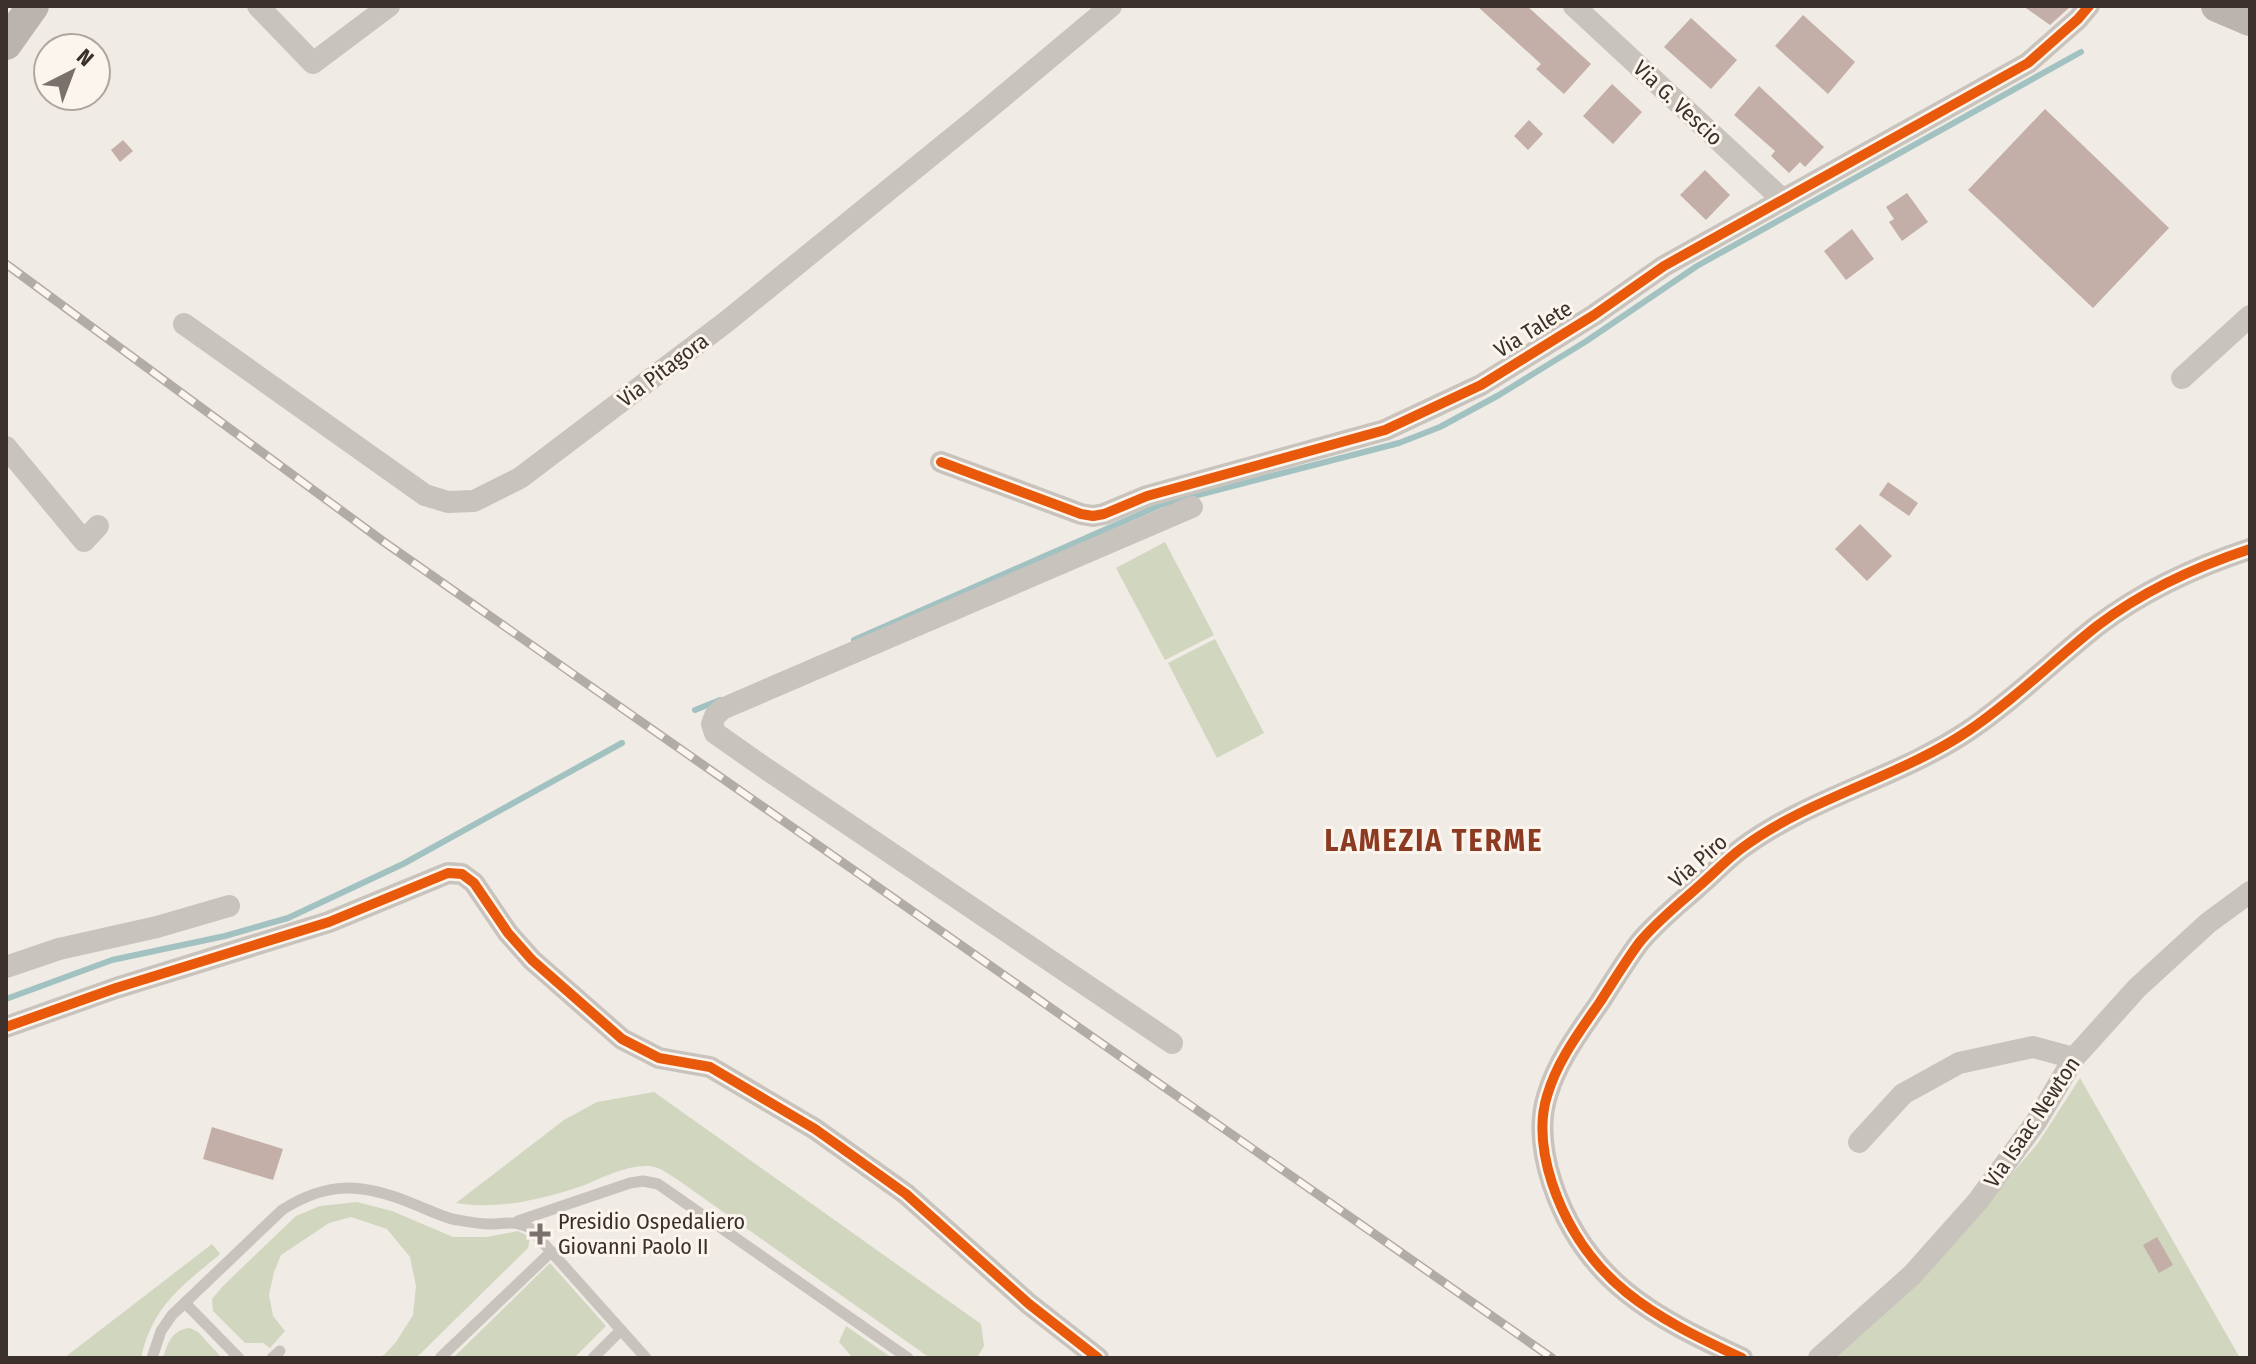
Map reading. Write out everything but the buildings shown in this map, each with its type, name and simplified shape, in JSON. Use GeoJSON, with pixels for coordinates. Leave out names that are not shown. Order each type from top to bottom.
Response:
{"type":"FeatureCollection","features":[{"type":"Feature","properties":{"kind":"main road"},"geometry":{"type":"LineString","coordinates":[[6,44],[33,6]]}},
{"type":"Feature","properties":{"kind":"main road"},"geometry":{"type":"LineString","coordinates":[[2217,6],[2250,20]]}},
{"type":"Feature","properties":{"kind":"street"},"geometry":{"type":"LineString","coordinates":[[258,6],[313,63],[389,6]]}},
{"type":"Feature","properties":{"kind":"street","name":"Via Pitagora"},"geometry":{"type":"LineString","coordinates":[[184,324],[425,495],[448,502],[474,501],[520,478],[726,322],[1111,6]]}},
{"type":"Feature","properties":{"kind":"street","name":"Via G. Vescio"},"geometry":{"type":"LineString","coordinates":[[1574,6],[1783,200]]}},
{"type":"Feature","properties":{"kind":"street","name":"Via Talete"},"geometry":{"type":"LineString","coordinates":[[1093,516],[1147,496],[1385,430],[1481,385],[1594,315],[1664,266],[2028,63],[2089,6]]}},
{"type":"Feature","properties":{"kind":"street"},"geometry":{"type":"LineString","coordinates":[[2182,378],[2250,316]]}},
{"type":"Feature","properties":{"kind":"street"},"geometry":{"type":"LineString","coordinates":[[6,447],[84,541],[98,526]]}},
{"type":"Feature","properties":{"kind":"street"},"geometry":{"type":"LineString","coordinates":[[941,462],[1093,516],[1106,544]]}},
{"type":"Feature","properties":{"kind":"street"},"geometry":{"type":"LineString","coordinates":[[1172,1043],[762,766],[715,733],[712,724],[722,709],[1192,507]]}},
{"type":"Feature","properties":{"kind":"street","name":"Via Piro"},"geometry":{"type":"LineString","coordinates":[[1742,1358],[1670,1324],[1629,1296],[1588,1255],[1561,1209],[1546,1164],[1541,1125],[1547,1095],[1567,1050],[1639,944],[1657,923],[1742,848],[1842,792],[1928,754],[1970,730],[2100,624],[2168,581],[2250,549]]}},
{"type":"Feature","properties":{"kind":"street"},"geometry":{"type":"LineString","coordinates":[[6,1027],[116,988],[329,922],[448,873],[462,874],[474,883],[508,933],[532,960],[622,1039],[659,1058],[710,1067],[815,1129],[906,1194],[1029,1304],[1098,1358]]}},
{"type":"Feature","properties":{"kind":"street","name":"Via Isaac Newton"},"geometry":{"type":"LineString","coordinates":[[1819,1358],[1912,1275],[1978,1201],[2036,1122],[2074,1058],[2137,988],[2208,923],[2250,892]]}},
{"type":"Feature","properties":{"kind":"street"},"geometry":{"type":"LineString","coordinates":[[6,967],[59,949],[157,927],[229,906]]}},
{"type":"Feature","properties":{"kind":"street"},"geometry":{"type":"LineString","coordinates":[[1859,1142],[1903,1094],[1959,1063],[2033,1047],[2074,1058]]}},
{"type":"Feature","properties":{"kind":"lane"},"geometry":{"type":"LineString","coordinates":[[152,1358],[161,1331],[185,1303],[282,1210],[302,1197],[325,1189],[348,1187],[373,1190],[451,1219],[488,1224],[518,1221],[643,1181],[658,1184],[908,1358]]}},
{"type":"Feature","properties":{"kind":"lane"},"geometry":{"type":"LineString","coordinates":[[518,1221],[530,1228],[646,1358]]}},
{"type":"Feature","properties":{"kind":"lane"},"geometry":{"type":"LineString","coordinates":[[440,1358],[551,1252]]}},
{"type":"Feature","properties":{"kind":"lane"},"geometry":{"type":"LineString","coordinates":[[185,1303],[239,1358]]}},
{"type":"Feature","properties":{"kind":"lane"},"geometry":{"type":"LineString","coordinates":[[593,1358],[621,1330]]}},
{"type":"Feature","properties":{"kind":"green space"},"geometry":{"type":"Polygon","coordinates":[[[1165,542],[1214,635],[1165,660],[1116,568],[1165,542]]]}},
{"type":"Feature","properties":{"kind":"green space"},"geometry":{"type":"Polygon","coordinates":[[[1215,639],[1264,733],[1217,758],[1168,663],[1215,639]]]}},
{"type":"Feature","properties":{"kind":"green space"},"geometry":{"type":"Polygon","coordinates":[[[2080,1078],[2240,1358],[1833,1358],[1961,1234],[2038,1143],[2080,1078]]]}},
{"type":"Feature","properties":{"kind":"green space"},"geometry":{"type":"Polygon","coordinates":[[[654,1092],[981,1324],[984,1346],[977,1358],[930,1358],[678,1180],[654,1167],[622,1170],[579,1187],[518,1202],[487,1205],[456,1203],[564,1120],[597,1102],[654,1092]]]}},
{"type":"Feature","properties":{"kind":"green space"},"geometry":{"type":"Polygon","coordinates":[[[357,1202],[392,1211],[453,1237],[487,1237],[518,1231],[530,1237],[528,1248],[416,1358],[374,1358],[384,1355],[396,1342],[413,1315],[416,1286],[410,1257],[387,1229],[351,1217],[329,1223],[281,1255],[269,1295],[273,1316],[285,1331],[270,1348],[263,1343],[245,1343],[213,1311],[212,1299],[223,1286],[296,1216],[320,1206],[357,1202]]]}},
{"type":"Feature","properties":{"kind":"green space"},"geometry":{"type":"Polygon","coordinates":[[[212,1244],[220,1254],[170,1298],[153,1324],[141,1358],[64,1358],[212,1244]]]}},
{"type":"Feature","properties":{"kind":"green space"},"geometry":{"type":"Polygon","coordinates":[[[550,1263],[606,1326],[574,1358],[453,1358],[550,1263]]]}},
{"type":"Feature","properties":{"kind":"green space"},"geometry":{"type":"Polygon","coordinates":[[[846,1326],[892,1358],[853,1358],[839,1342],[846,1326]]]}},
{"type":"Feature","properties":{"kind":"green space"},"geometry":{"type":"Polygon","coordinates":[[[190,1328],[198,1332],[222,1358],[163,1358],[172,1338],[179,1331],[190,1328]]]}},
{"type":"Feature","properties":{"kind":"waterway"},"geometry":{"type":"LineString","coordinates":[[854,640],[1163,504],[1399,443],[1440,427],[1585,342],[1697,266],[2081,52]]}},
{"type":"Feature","properties":{"kind":"waterway"},"geometry":{"type":"LineString","coordinates":[[695,710],[720,700]]}},
{"type":"Feature","properties":{"kind":"waterway"},"geometry":{"type":"LineString","coordinates":[[6,999],[112,960],[225,936],[288,918],[403,864],[622,743]]}},
{"type":"Feature","properties":{"kind":"railway"},"geometry":{"type":"LineString","coordinates":[[6,264],[384,542],[1552,1358]]}},
{"type":"Feature","properties":{"kind":"cycle path"},"geometry":{"type":"LineString","coordinates":[[941,462],[1093,516],[1147,496],[1385,430],[1481,385],[1594,315],[1664,266],[2028,63],[2089,6]]}},
{"type":"Feature","properties":{"kind":"cycle path"},"geometry":{"type":"LineString","coordinates":[[1742,1358],[1680,1327],[1626,1292],[1603,1271],[1566,1217],[1552,1183],[1542,1129],[1547,1096],[1570,1047],[1639,943],[1742,848],[1797,815],[1913,762],[1968,731],[2097,626],[2151,591],[2250,549]]}},
{"type":"Feature","properties":{"kind":"cycle path"},"geometry":{"type":"LineString","coordinates":[[6,1027],[116,988],[329,922],[448,873],[462,874],[474,883],[508,933],[532,960],[622,1039],[659,1058],[710,1067],[815,1129],[906,1194],[1029,1304],[1098,1358]]}},
{"type":"Feature","properties":{"kind":"place","name":"Presidio Ospedaliero Giovanni Paolo II"},"geometry":{"type":"Point","coordinates":[540,1234]}},
{"type":"Feature","properties":{"kind":"district","name":"LAMEZIA TERME"},"geometry":{"type":"Point","coordinates":[1434,841]}}]}
